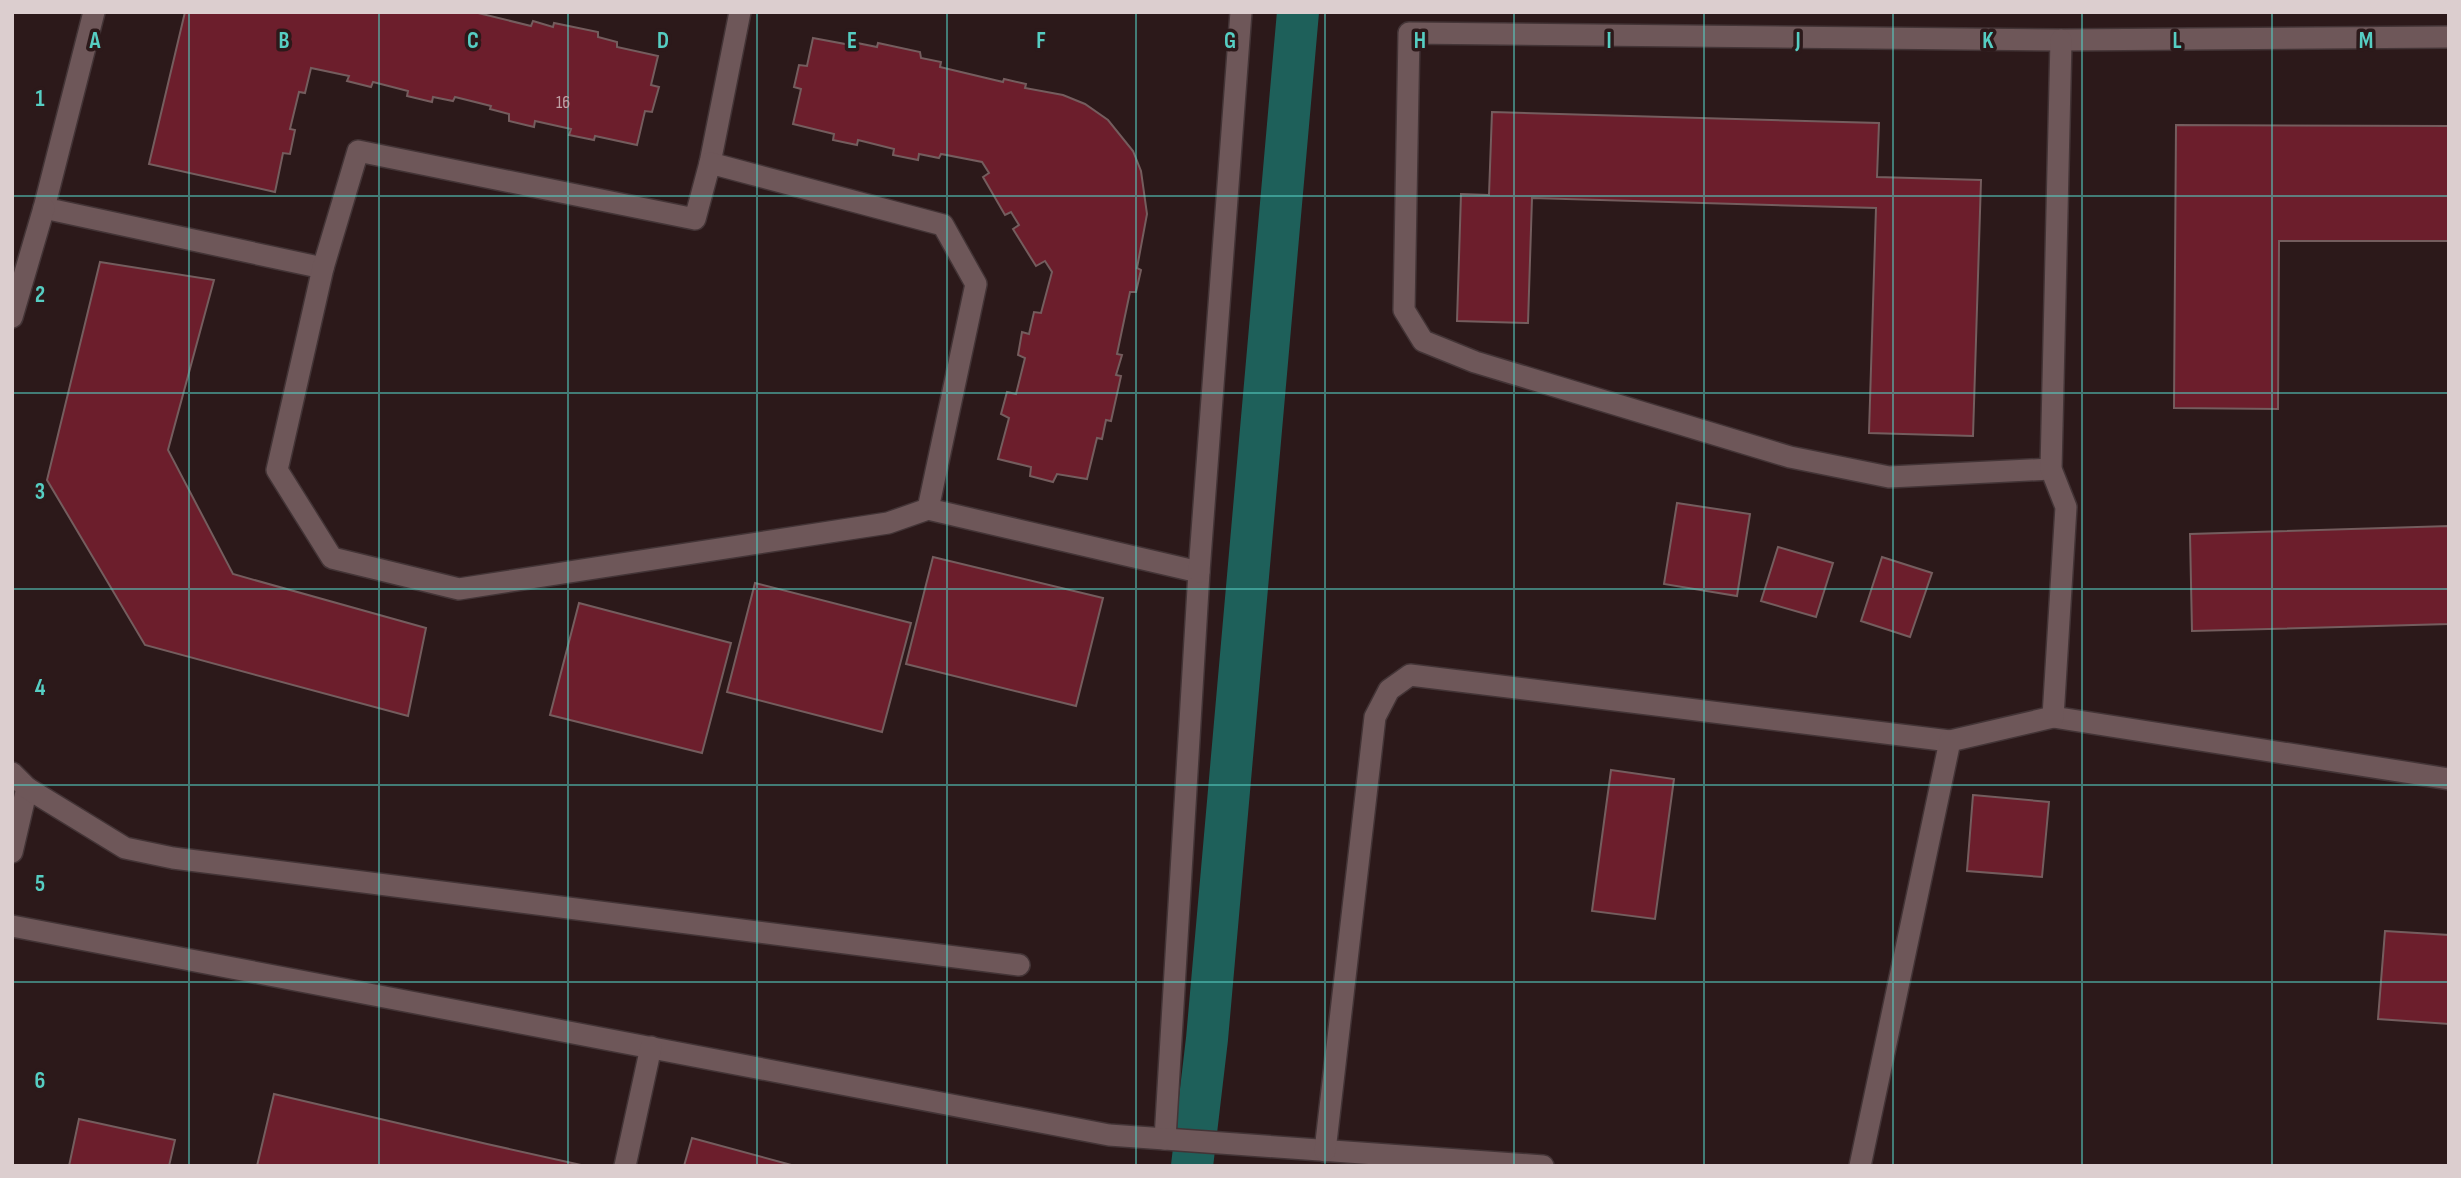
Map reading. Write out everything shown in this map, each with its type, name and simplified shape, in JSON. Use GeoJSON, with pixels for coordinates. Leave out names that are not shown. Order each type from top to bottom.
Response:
{"type":"FeatureCollection","features":[{"type":"Feature","properties":{"kind":"street"},"geometry":{"type":"LineString","coordinates":[[12,317],[44,208],[94,12]]}},
{"type":"Feature","properties":{"kind":"street"},"geometry":{"type":"LineString","coordinates":[[740,12],[710,163],[695,219],[358,151],[323,268],[277,470],[332,558],[459,589],[888,523],[928,509],[1199,572]]}},
{"type":"Feature","properties":{"kind":"street"},"geometry":{"type":"LineString","coordinates":[[1165,1139],[1199,572],[1241,12]]}},
{"type":"Feature","properties":{"kind":"street"},"geometry":{"type":"LineString","coordinates":[[2051,469],[1888,477],[1790,457],[1475,362],[1423,341],[1404,310],[1409,33],[2061,40],[2449,37]]}},
{"type":"Feature","properties":{"kind":"street"},"geometry":{"type":"LineString","coordinates":[[2053,717],[2066,507],[2051,469],[2061,40]]}},
{"type":"Feature","properties":{"kind":"street"},"geometry":{"type":"LineString","coordinates":[[710,163],[943,225],[976,284],[928,509]]}},
{"type":"Feature","properties":{"kind":"street"},"geometry":{"type":"LineString","coordinates":[[44,208],[323,268]]}},
{"type":"Feature","properties":{"kind":"street"},"geometry":{"type":"LineString","coordinates":[[1325,1151],[1375,717],[1389,690],[1410,675],[1950,741],[2053,717],[2449,779]]}},
{"type":"Feature","properties":{"kind":"street"},"geometry":{"type":"LineString","coordinates":[[1860,1166],[1950,741]]}},
{"type":"Feature","properties":{"kind":"street"},"geometry":{"type":"LineString","coordinates":[[12,773],[27,788],[125,848],[173,858],[1019,965]]}},
{"type":"Feature","properties":{"kind":"street"},"geometry":{"type":"LineString","coordinates":[[12,852],[27,788]]}},
{"type":"Feature","properties":{"kind":"street"},"geometry":{"type":"LineString","coordinates":[[12,926],[1109,1135],[1543,1166]]}},
{"type":"Feature","properties":{"kind":"street"},"geometry":{"type":"LineString","coordinates":[[625,1166],[651,1047]]}},
{"type":"Feature","properties":{"kind":"building"},"geometry":{"type":"Polygon","coordinates":[[[185,12],[474,12],[531,26],[533,21],[553,27],[554,23],[598,32],[598,37],[617,42],[617,47],[658,56],[651,85],[659,87],[652,112],[645,111],[637,145],[595,136],[594,140],[569,135],[571,129],[535,121],[534,127],[509,121],[509,114],[490,109],[491,106],[455,97],[453,101],[433,97],[432,102],[407,96],[408,91],[373,82],[371,87],[347,81],[349,76],[311,68],[305,93],[299,92],[290,129],[295,130],[290,154],[283,153],[275,192],[149,164],[185,12]]]}},
{"type":"Feature","properties":{"kind":"building"},"geometry":{"type":"Polygon","coordinates":[[[813,38],[856,46],[857,43],[877,47],[878,43],[920,52],[921,58],[941,62],[940,67],[1003,82],[1004,79],[1026,84],[1025,88],[1063,95],[1085,104],[1108,120],[1133,151],[1141,171],[1147,214],[1137,268],[1141,270],[1136,292],[1130,292],[1117,354],[1122,355],[1116,375],[1121,376],[1111,421],[1106,420],[1102,439],[1097,438],[1087,479],[1057,474],[1053,482],[1030,476],[1031,467],[998,459],[1009,418],[1001,414],[1007,392],[1016,394],[1025,358],[1018,355],[1022,332],[1029,334],[1034,312],[1041,313],[1052,272],[1045,261],[1036,266],[1013,229],[1019,225],[1011,212],[1005,215],[983,177],[989,173],[982,162],[941,154],[939,158],[919,154],[918,160],[893,155],[894,149],[858,140],[857,145],[833,140],[834,134],[793,124],[801,89],[794,87],[799,65],[807,66],[813,38]]]}},
{"type":"Feature","properties":{"kind":"building"},"geometry":{"type":"Polygon","coordinates":[[[1492,112],[1879,123],[1877,177],[1981,180],[1973,436],[1869,433],[1876,208],[1532,198],[1528,323],[1457,321],[1461,194],[1489,195],[1492,112]]]}},
{"type":"Feature","properties":{"kind":"building"},"geometry":{"type":"Polygon","coordinates":[[[2176,125],[2449,126],[2449,241],[2279,241],[2278,409],[2174,408],[2176,125]]]}},
{"type":"Feature","properties":{"kind":"building"},"geometry":{"type":"Polygon","coordinates":[[[100,262],[214,280],[168,450],[233,574],[426,628],[408,716],[145,645],[47,480],[100,262]]]}},
{"type":"Feature","properties":{"kind":"building"},"geometry":{"type":"Polygon","coordinates":[[[1677,503],[1750,514],[1737,596],[1664,584],[1677,503]]]}},
{"type":"Feature","properties":{"kind":"building"},"geometry":{"type":"Polygon","coordinates":[[[2449,526],[2449,624],[2192,631],[2190,534],[2449,526]]]}},
{"type":"Feature","properties":{"kind":"building"},"geometry":{"type":"Polygon","coordinates":[[[1778,547],[1833,563],[1816,617],[1761,601],[1778,547]]]}},
{"type":"Feature","properties":{"kind":"building"},"geometry":{"type":"Polygon","coordinates":[[[933,557],[1103,598],[1076,706],[906,664],[933,557]]]}},
{"type":"Feature","properties":{"kind":"building"},"geometry":{"type":"Polygon","coordinates":[[[1882,557],[1932,573],[1910,637],[1861,621],[1882,557]]]}},
{"type":"Feature","properties":{"kind":"building"},"geometry":{"type":"Polygon","coordinates":[[[755,583],[911,623],[882,732],[727,692],[755,583]]]}},
{"type":"Feature","properties":{"kind":"building"},"geometry":{"type":"Polygon","coordinates":[[[579,603],[731,643],[702,753],[550,715],[579,603]]]}},
{"type":"Feature","properties":{"kind":"building"},"geometry":{"type":"Polygon","coordinates":[[[1611,770],[1674,779],[1655,919],[1592,911],[1611,770]]]}},
{"type":"Feature","properties":{"kind":"building"},"geometry":{"type":"Polygon","coordinates":[[[1973,795],[2049,802],[2042,877],[1967,871],[1973,795]]]}},
{"type":"Feature","properties":{"kind":"building"},"geometry":{"type":"Polygon","coordinates":[[[2385,931],[2449,935],[2449,1024],[2378,1019],[2385,931]]]}},
{"type":"Feature","properties":{"kind":"building"},"geometry":{"type":"Polygon","coordinates":[[[274,1094],[487,1144],[581,1165],[257,1166],[274,1094]]]}},
{"type":"Feature","properties":{"kind":"building"},"geometry":{"type":"Polygon","coordinates":[[[79,1119],[175,1140],[169,1166],[69,1166],[79,1119]]]}},
{"type":"Feature","properties":{"kind":"building"},"geometry":{"type":"Polygon","coordinates":[[[692,1138],[795,1166],[684,1166],[692,1138]]]}},
{"type":"Feature","properties":{"kind":"waterway"},"geometry":{"type":"LineString","coordinates":[[1192,1166],[1207,1039],[1298,12]]}}]}
